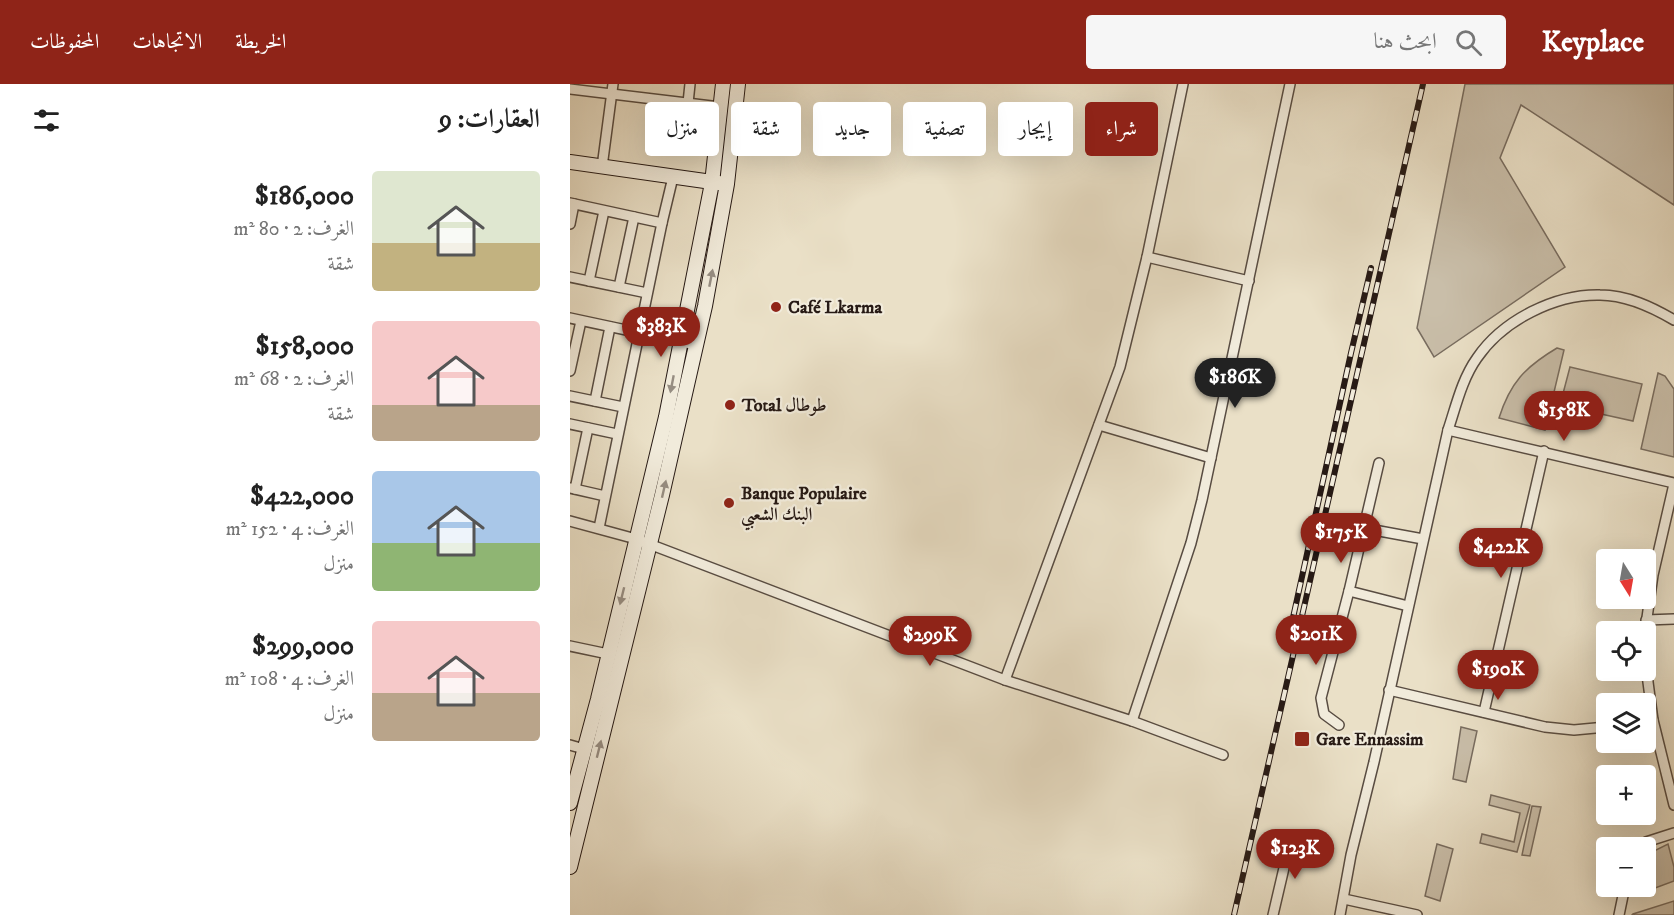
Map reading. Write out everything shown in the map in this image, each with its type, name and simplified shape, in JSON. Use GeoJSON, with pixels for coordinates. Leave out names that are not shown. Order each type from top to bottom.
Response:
{"type":"FeatureCollection","features":[{"type":"Feature","properties":{"kind":"street"},"geometry":{"type":"LineString","coordinates":[[688,102],[690,84]]}},
{"type":"Feature","properties":{"kind":"street"},"geometry":{"type":"LineString","coordinates":[[570,803],[572,784],[585,749],[666,417],[712,183],[723,84]]}},
{"type":"Feature","properties":{"kind":"street"},"geometry":{"type":"LineString","coordinates":[[570,867],[650,546],[705,306],[726,184],[738,84]]}},
{"type":"Feature","properties":{"kind":"street"},"geometry":{"type":"LineString","coordinates":[[1005,680],[1120,367],[1147,257],[1183,84]]}},
{"type":"Feature","properties":{"kind":"street"},"geometry":{"type":"LineString","coordinates":[[1132,721],[1191,543],[1290,84]]}},
{"type":"Feature","properties":{"kind":"street"},"geometry":{"type":"LineString","coordinates":[[570,89],[612,89],[683,102]]}},
{"type":"Feature","properties":{"kind":"street"},"geometry":{"type":"LineString","coordinates":[[602,166],[612,89]]}},
{"type":"Feature","properties":{"kind":"street"},"geometry":{"type":"LineString","coordinates":[[570,162],[726,184]]}},
{"type":"Feature","properties":{"kind":"street"},"geometry":{"type":"LineString","coordinates":[[598,528],[673,177]]}},
{"type":"Feature","properties":{"kind":"street"},"geometry":{"type":"LineString","coordinates":[[570,224],[572,204],[662,223]]}},
{"type":"Feature","properties":{"kind":"street"},"geometry":{"type":"LineString","coordinates":[[589,280],[604,211]]}},
{"type":"Feature","properties":{"kind":"street"},"geometry":{"type":"LineString","coordinates":[[619,287],[634,217]]}},
{"type":"Feature","properties":{"kind":"street"},"geometry":{"type":"LineString","coordinates":[[1147,257],[1249,280]]}},
{"type":"Feature","properties":{"kind":"street"},"geometry":{"type":"LineString","coordinates":[[570,277],[647,292]]}},
{"type":"Feature","properties":{"kind":"street"},"geometry":{"type":"LineString","coordinates":[[1340,915],[1351,855],[1448,430],[1462,385],[1477,358],[1495,336],[1520,318],[1557,302],[1577,297],[1602,294],[1628,299],[1654,308],[1674,320]]}},
{"type":"Feature","properties":{"kind":"street"},"geometry":{"type":"LineString","coordinates":[[570,318],[696,345]]}},
{"type":"Feature","properties":{"kind":"street"},"geometry":{"type":"LineString","coordinates":[[570,371],[581,321]]}},
{"type":"Feature","properties":{"kind":"street"},"geometry":{"type":"LineString","coordinates":[[595,401],[610,327]]}},
{"type":"Feature","properties":{"kind":"street"},"geometry":{"type":"LineString","coordinates":[[570,396],[623,407]]}},
{"type":"Feature","properties":{"kind":"street"},"geometry":{"type":"LineString","coordinates":[[570,424],[617,434]]}},
{"type":"Feature","properties":{"kind":"street"},"geometry":{"type":"LineString","coordinates":[[1099,425],[1211,458]]}},
{"type":"Feature","properties":{"kind":"street"},"geometry":{"type":"LineString","coordinates":[[588,428],[572,488],[605,496]]}},
{"type":"Feature","properties":{"kind":"street"},"geometry":{"type":"LineString","coordinates":[[1448,430],[1544,451],[1674,484],[1653,575],[1646,620],[1674,619]]}},
{"type":"Feature","properties":{"kind":"street"},"geometry":{"type":"LineString","coordinates":[[1484,712],[1544,451]]}},
{"type":"Feature","properties":{"kind":"street"},"geometry":{"type":"LineString","coordinates":[[1339,725],[1324,714],[1321,698],[1349,591],[1378,463]]}},
{"type":"Feature","properties":{"kind":"street"},"geometry":{"type":"LineString","coordinates":[[570,521],[636,539],[1005,680],[1132,721],[1222,755]]}},
{"type":"Feature","properties":{"kind":"street"},"geometry":{"type":"LineString","coordinates":[[1363,528],[1423,539]]}},
{"type":"Feature","properties":{"kind":"street"},"geometry":{"type":"LineString","coordinates":[[1349,591],[1408,606]]}},
{"type":"Feature","properties":{"kind":"street"},"geometry":{"type":"LineString","coordinates":[[570,646],[608,654]]}},
{"type":"Feature","properties":{"kind":"street"},"geometry":{"type":"LineString","coordinates":[[1389,690],[1545,727],[1574,730],[1596,728]]}},
{"type":"Feature","properties":{"kind":"street"},"geometry":{"type":"LineString","coordinates":[[1656,744],[1674,805]]}},
{"type":"Feature","properties":{"kind":"street"},"geometry":{"type":"LineString","coordinates":[[570,745],[585,749]]}},
{"type":"Feature","properties":{"kind":"street"},"geometry":{"type":"LineString","coordinates":[[572,784],[589,790]]}},
{"type":"Feature","properties":{"kind":"street"},"geometry":{"type":"LineString","coordinates":[[1656,839],[1674,833]]}},
{"type":"Feature","properties":{"kind":"street"},"geometry":{"type":"LineString","coordinates":[[1273,915],[1291,838]]}},
{"type":"Feature","properties":{"kind":"street"},"geometry":{"type":"LineString","coordinates":[[1619,915],[1623,897]]}},
{"type":"Feature","properties":{"kind":"street"},"geometry":{"type":"LineString","coordinates":[[1344,898],[1417,915]]}},
{"type":"Feature","properties":{"kind":"shaded area"},"geometry":{"type":"Polygon","coordinates":[[[1465,84],[1674,84],[1674,205],[1521,105],[1500,158],[1565,267],[1434,357],[1417,328],[1465,84]]]}},
{"type":"Feature","properties":{"kind":"shaded area"},"geometry":{"type":"Polygon","coordinates":[[[1557,348],[1564,350],[1545,430],[1499,418],[1508,395],[1520,377],[1527,369],[1557,348]]]}},
{"type":"Feature","properties":{"kind":"shaded area"},"geometry":{"type":"Polygon","coordinates":[[[1570,367],[1642,384],[1633,421],[1560,405],[1570,367]]]}},
{"type":"Feature","properties":{"kind":"shaded area"},"geometry":{"type":"Polygon","coordinates":[[[1658,373],[1665,376],[1674,389],[1674,457],[1641,449],[1658,373]]]}},
{"type":"Feature","properties":{"kind":"shaded area"},"geometry":{"type":"Polygon","coordinates":[[[1461,727],[1477,731],[1466,782],[1453,779],[1461,727]]]}},
{"type":"Feature","properties":{"kind":"shaded area"},"geometry":{"type":"Polygon","coordinates":[[[1491,795],[1530,805],[1517,852],[1480,843],[1482,834],[1514,842],[1520,813],[1489,805],[1491,795]]]}},
{"type":"Feature","properties":{"kind":"shaded area"},"geometry":{"type":"Polygon","coordinates":[[[1532,806],[1541,807],[1530,856],[1522,855],[1532,806]]]}},
{"type":"Feature","properties":{"kind":"shaded area"},"geometry":{"type":"Polygon","coordinates":[[[1437,844],[1453,849],[1440,901],[1425,896],[1437,844]]]}},
{"type":"Feature","properties":{"kind":"shaded area"},"geometry":{"type":"Polygon","coordinates":[[[1668,844],[1674,867],[1674,881],[1656,888],[1656,850],[1668,844]]]}},
{"type":"Feature","properties":{"kind":"shaded area"},"geometry":{"type":"Polygon","coordinates":[[[1674,901],[1674,915],[1632,915],[1633,914],[1674,901]]]}},
{"type":"Feature","properties":{"kind":"railway"},"geometry":{"type":"LineString","coordinates":[[1234,915],[1423,84]]}},
{"type":"Feature","properties":{"kind":"railway"},"geometry":{"type":"LineString","coordinates":[[1289,636],[1371,268]]}},
{"type":"Feature","properties":{"kind":"place","name":"Café Lkarma"},"geometry":{"type":"Point","coordinates":[776,307]}},
{"type":"Feature","properties":{"kind":"place","name":"Total طوطال"},"geometry":{"type":"Point","coordinates":[730,405]}},
{"type":"Feature","properties":{"kind":"place","name":"Banque Populaire البنك الشعبي"},"geometry":{"type":"Point","coordinates":[729,503]}},
{"type":"Feature","properties":{"kind":"place","name":"Gare Ennassim"},"geometry":{"type":"Point","coordinates":[1302,739]}}]}
